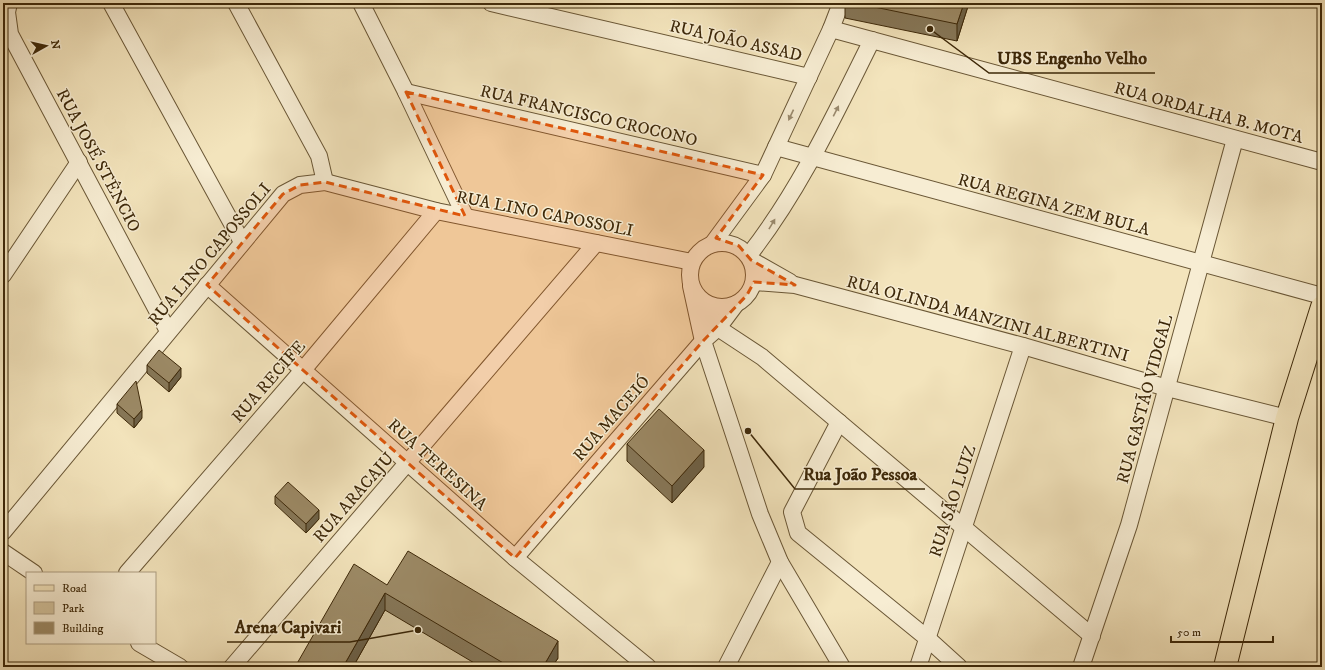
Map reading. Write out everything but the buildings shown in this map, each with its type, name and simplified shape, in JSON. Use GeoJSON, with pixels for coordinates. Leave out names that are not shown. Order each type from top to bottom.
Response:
{"type":"FeatureCollection","features":[{"type":"Feature","properties":{"kind":"main road"},"geometry":{"type":"LineString","coordinates":[[1225,667],[1287,418],[1322,307]]}},
{"type":"Feature","properties":{"kind":"street","name":"RUA JOSÉ STÊNCIO"},"geometry":{"type":"LineString","coordinates":[[9,3],[7,12],[10,34],[168,331]]}},
{"type":"Feature","properties":{"kind":"street"},"geometry":{"type":"LineString","coordinates":[[111,3],[242,242]]}},
{"type":"Feature","properties":{"kind":"street"},"geometry":{"type":"LineString","coordinates":[[236,3],[319,156],[325,182]]}},
{"type":"Feature","properties":{"kind":"street"},"geometry":{"type":"LineString","coordinates":[[361,3],[406,92],[465,216]]}},
{"type":"Feature","properties":{"kind":"street","name":"RUA JOÃO ASSAD"},"geometry":{"type":"LineString","coordinates":[[490,3],[809,76]]}},
{"type":"Feature","properties":{"kind":"street"},"geometry":{"type":"LineString","coordinates":[[713,243],[763,174],[831,29],[841,3]]}},
{"type":"Feature","properties":{"kind":"street","name":"RUA ORDALHA B. MOTA"},"geometry":{"type":"LineString","coordinates":[[831,29],[1322,162]]}},
{"type":"Feature","properties":{"kind":"street"},"geometry":{"type":"LineString","coordinates":[[750,258],[812,157],[872,40]]}},
{"type":"Feature","properties":{"kind":"street","name":"RUA FRANCISCO CROCONO"},"geometry":{"type":"LineString","coordinates":[[406,92],[763,174]]}},
{"type":"Feature","properties":{"kind":"street","name":"RUA GASTÃO VIDGAL"},"geometry":{"type":"LineString","coordinates":[[1081,667],[1129,525],[1235,139]]}},
{"type":"Feature","properties":{"kind":"street","name":"RUA REGINA ZEM BULA"},"geometry":{"type":"LineString","coordinates":[[776,147],[1322,296]]}},
{"type":"Feature","properties":{"kind":"street"},"geometry":{"type":"LineString","coordinates":[[3,275],[79,162]]}},
{"type":"Feature","properties":{"kind":"street","name":"RUA LINO CAPOSSOLI"},"geometry":{"type":"LineString","coordinates":[[3,532],[283,194],[300,185],[325,182],[436,211],[692,262]]}},
{"type":"Feature","properties":{"kind":"street","name":"RUA RECIFE"},"geometry":{"type":"LineString","coordinates":[[128,572],[303,370],[436,211]]}},
{"type":"Feature","properties":{"kind":"street"},"geometry":{"type":"LineString","coordinates":[[694,291],[707,304],[722,308],[736,304],[747,295],[754,282],[754,268],[750,258],[739,246],[726,242],[713,243],[700,250],[692,262],[689,274],[694,291],[702,341],[760,514],[780,562],[842,667]]}},
{"type":"Feature","properties":{"kind":"street","name":"RUA ARACAJU"},"geometry":{"type":"LineString","coordinates":[[232,667],[596,243]]}},
{"type":"Feature","properties":{"kind":"street","name":"RUA OLINDA MANZINI ALBERTINI"},"geometry":{"type":"LineString","coordinates":[[750,258],[795,285]]}},
{"type":"Feature","properties":{"kind":"street","name":"RUA OLINDA MANZINI ALBERTINI"},"geometry":{"type":"LineString","coordinates":[[754,282],[795,285],[1023,346],[1167,388],[1287,418]]}},
{"type":"Feature","properties":{"kind":"street","name":"RUA TERESINA"},"geometry":{"type":"LineString","coordinates":[[207,284],[515,558],[648,667]]}},
{"type":"Feature","properties":{"kind":"street"},"geometry":{"type":"LineString","coordinates":[[694,291],[718,328],[762,357],[1092,636]]}},
{"type":"Feature","properties":{"kind":"street","name":"RUA MACEIÓ"},"geometry":{"type":"LineString","coordinates":[[515,558],[702,341],[718,328],[736,304]]}},
{"type":"Feature","properties":{"kind":"street","name":"RUA SÃO LUIZ"},"geometry":{"type":"LineString","coordinates":[[918,667],[1023,346]]}},
{"type":"Feature","properties":{"kind":"street"},"geometry":{"type":"LineString","coordinates":[[840,422],[792,512],[798,533],[927,638],[959,667]]}},
{"type":"Feature","properties":{"kind":"street"},"geometry":{"type":"LineString","coordinates":[[3,552],[33,572]]}},
{"type":"Feature","properties":{"kind":"street"},"geometry":{"type":"LineString","coordinates":[[726,667],[780,562]]}},
{"type":"Feature","properties":{"kind":"street"},"geometry":{"type":"LineString","coordinates":[[141,644],[180,667]]}},
{"type":"Feature","properties":{"kind":"highlighted area"},"geometry":{"type":"Polygon","coordinates":[[[406,92],[763,175],[716,238],[739,246],[751,260],[795,285],[754,282],[747,295],[703,341],[515,558],[207,285],[283,194],[300,185],[325,182],[465,216],[406,92]]]}},
{"type":"Feature","properties":{"kind":"green space"},"geometry":{"type":"Polygon","coordinates":[[[408,568],[558,658],[552,667],[304,667],[387,602],[408,568]]]}},
{"type":"Feature","properties":{"kind":"place","name":"UBS Engenho Velho"},"geometry":{"type":"Point","coordinates":[930,29]}},
{"type":"Feature","properties":{"kind":"place","name":"Rua João Pessoa"},"geometry":{"type":"Point","coordinates":[748,431]}},
{"type":"Feature","properties":{"kind":"place","name":"Arena Capivari"},"geometry":{"type":"Point","coordinates":[418,630]}}]}
